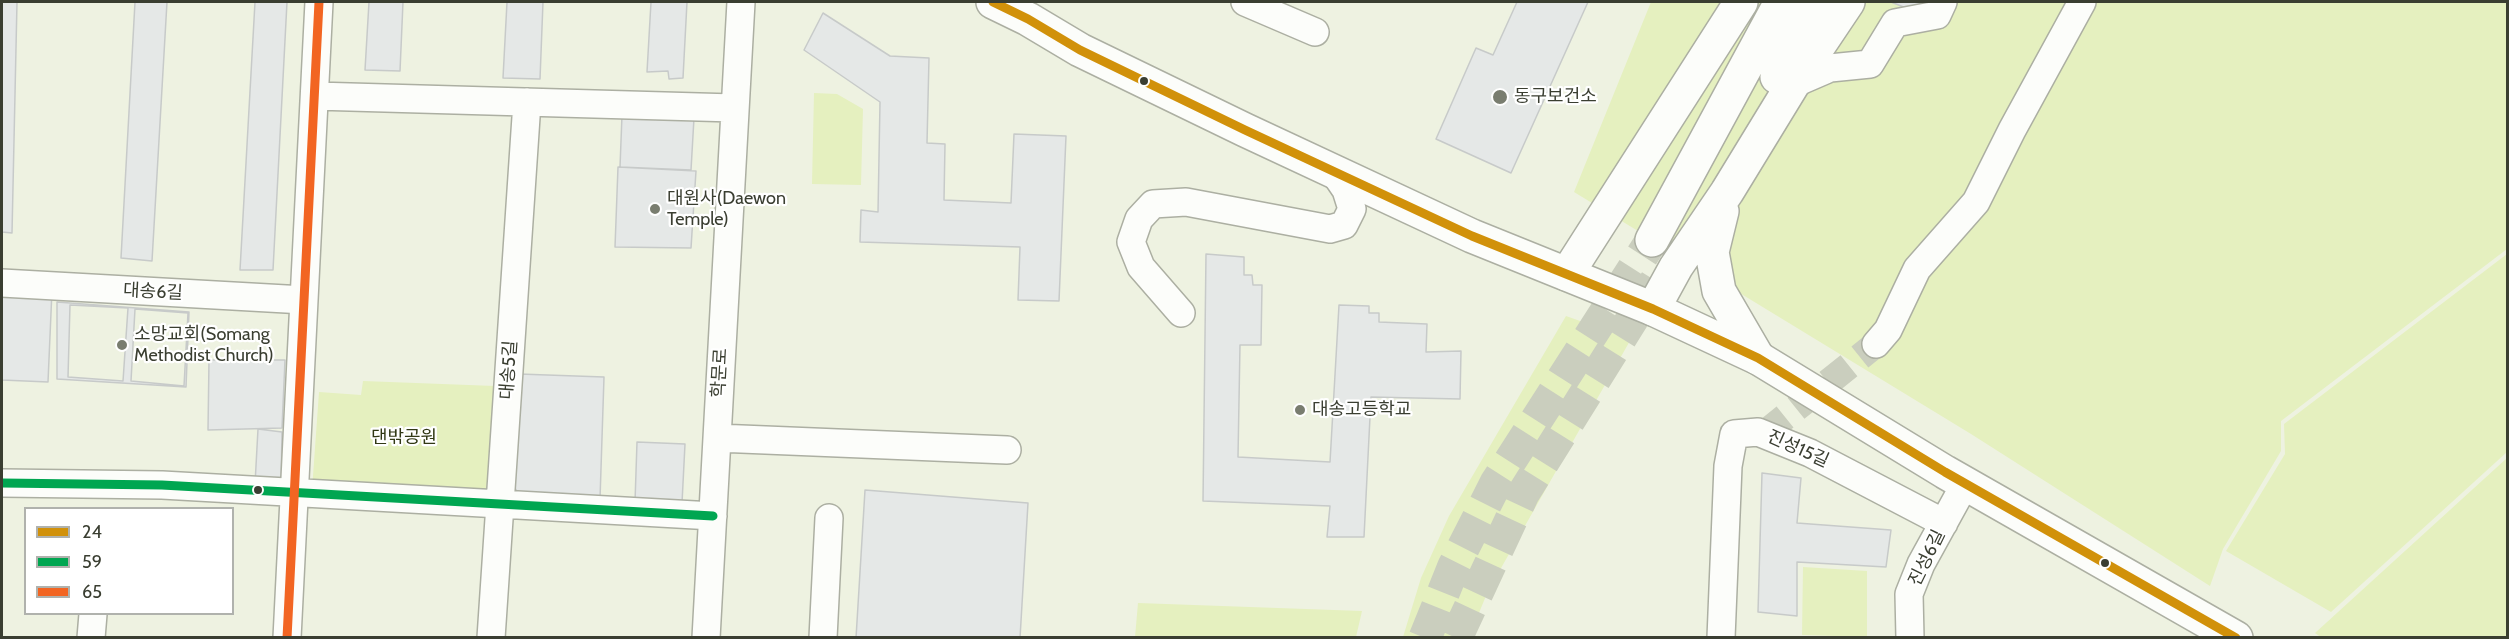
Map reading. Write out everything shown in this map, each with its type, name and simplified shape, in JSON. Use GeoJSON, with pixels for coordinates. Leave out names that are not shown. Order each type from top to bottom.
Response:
{"type":"FeatureCollection","features":[{"type":"Feature","properties":{"kind":"main road"},"geometry":{"type":"LineString","coordinates":[[993,2],[1127,74],[1332,171],[1472,236],[1653,309],[1758,358],[1965,484],[2236,638]]}},
{"type":"Feature","properties":{"kind":"main road"},"geometry":{"type":"LineString","coordinates":[[1568,274],[1741,2]]}},
{"type":"Feature","properties":{"kind":"main road"},"geometry":{"type":"LineString","coordinates":[[1781,2],[1661,249],[1777,77],[1814,2]]}},
{"type":"Feature","properties":{"kind":"main road"},"geometry":{"type":"LineString","coordinates":[[1653,309],[1676,267],[1727,192],[1793,84],[1848,2]]}},
{"type":"Feature","properties":{"kind":"main road"},"geometry":{"type":"LineString","coordinates":[[1727,192],[1712,252],[1719,291],[1758,358]]}},
{"type":"Feature","properties":{"kind":"street"},"geometry":{"type":"LineString","coordinates":[[287,638],[319,2]]}},
{"type":"Feature","properties":{"kind":"street","name":"학문로"},"geometry":{"type":"LineString","coordinates":[[706,638],[741,2]]}},
{"type":"Feature","properties":{"kind":"street"},"geometry":{"type":"LineString","coordinates":[[1245,2],[1315,32]]}},
{"type":"Feature","properties":{"kind":"street"},"geometry":{"type":"LineString","coordinates":[[1793,84],[1830,68],[1870,64],[1895,23],[1937,15],[1943,2]]}},
{"type":"Feature","properties":{"kind":"street"},"geometry":{"type":"LineString","coordinates":[[1876,344],[1888,330],[1917,269],[1976,202],[2012,130],[2082,2]]}},
{"type":"Feature","properties":{"kind":"street"},"geometry":{"type":"LineString","coordinates":[[315,96],[734,108]]}},
{"type":"Feature","properties":{"kind":"street","name":"대송5길"},"geometry":{"type":"LineString","coordinates":[[491,638],[527,102]]}},
{"type":"Feature","properties":{"kind":"street"},"geometry":{"type":"LineString","coordinates":[[1181,313],[1141,267],[1131,242],[1139,219],[1153,204],[1186,202],[1330,229],[1344,225],[1352,209],[1346,190],[1332,171]]}},
{"type":"Feature","properties":{"kind":"street","name":"대송6길"},"geometry":{"type":"LineString","coordinates":[[2,283],[304,300]]}},
{"type":"Feature","properties":{"kind":"street","name":"진성15길"},"geometry":{"type":"LineString","coordinates":[[1721,638],[1728,466],[1734,434],[1758,432],[1810,453],[1944,523]]}},
{"type":"Feature","properties":{"kind":"street"},"geometry":{"type":"LineString","coordinates":[[717,438],[1006,450]]}},
{"type":"Feature","properties":{"kind":"street"},"geometry":{"type":"LineString","coordinates":[[2,483],[101,497],[162,485],[713,516]]}},
{"type":"Feature","properties":{"kind":"street","name":"진성6길"},"geometry":{"type":"LineString","coordinates":[[1910,638],[1909,594],[1922,564],[1965,484]]}},
{"type":"Feature","properties":{"kind":"street"},"geometry":{"type":"LineString","coordinates":[[823,638],[829,518]]}},
{"type":"Feature","properties":{"kind":"street"},"geometry":{"type":"LineString","coordinates":[[91,638],[93,615]]}},
{"type":"Feature","properties":{"kind":"green space"},"geometry":{"type":"Polygon","coordinates":[[[1651,2],[2507,2],[2507,249],[2281,421],[2281,451],[2223,549],[2210,586],[1971,434],[1574,192],[1651,2]]]}},
{"type":"Feature","properties":{"kind":"green space"},"geometry":{"type":"Polygon","coordinates":[[[814,93],[837,94],[863,109],[861,185],[812,184],[814,93]]]}},
{"type":"Feature","properties":{"kind":"green space"},"geometry":{"type":"Polygon","coordinates":[[[2507,254],[2507,452],[2331,612],[2226,551],[2285,454],[2284,424],[2507,254]]]}},
{"type":"Feature","properties":{"kind":"green space"},"geometry":{"type":"Polygon","coordinates":[[[1566,316],[1631,339],[1488,591],[1469,637],[1403,637],[1421,578],[1449,516],[1566,316]]]}},
{"type":"Feature","properties":{"kind":"green space","name":"댄밖공원"},"geometry":{"type":"Polygon","coordinates":[[[363,381],[495,386],[486,495],[312,490],[319,392],[361,395],[363,381]]]}},
{"type":"Feature","properties":{"kind":"green space"},"geometry":{"type":"Polygon","coordinates":[[[2507,458],[2507,637],[2322,638],[2315,633],[2507,458]]]}},
{"type":"Feature","properties":{"kind":"green space"},"geometry":{"type":"Polygon","coordinates":[[[1803,567],[1867,571],[1867,637],[1802,635],[1803,567]]]}},
{"type":"Feature","properties":{"kind":"green space"},"geometry":{"type":"Polygon","coordinates":[[[1138,603],[1362,611],[1356,637],[1135,637],[1138,603]]]}},
{"type":"Feature","properties":{"kind":"building"},"geometry":{"type":"Polygon","coordinates":[[[2,2],[17,2],[12,233],[2,232],[2,2]]]}},
{"type":"Feature","properties":{"kind":"building"},"geometry":{"type":"Polygon","coordinates":[[[135,2],[167,2],[152,261],[121,258],[135,2]]]}},
{"type":"Feature","properties":{"kind":"building"},"geometry":{"type":"Polygon","coordinates":[[[255,2],[287,2],[273,270],[240,270],[255,2]]]}},
{"type":"Feature","properties":{"kind":"building"},"geometry":{"type":"Polygon","coordinates":[[[369,2],[403,2],[400,71],[365,70],[369,2]]]}},
{"type":"Feature","properties":{"kind":"building"},"geometry":{"type":"Polygon","coordinates":[[[507,2],[543,2],[540,79],[503,78],[507,2]]]}},
{"type":"Feature","properties":{"kind":"building"},"geometry":{"type":"Polygon","coordinates":[[[651,2],[687,2],[683,78],[669,79],[668,71],[647,72],[651,2]]]}},
{"type":"Feature","properties":{"kind":"building","name":"동구보건소"},"geometry":{"type":"Polygon","coordinates":[[[1517,2],[1588,2],[1511,173],[1436,139],[1476,48],[1493,55],[1517,2]]]}},
{"type":"Feature","properties":{"kind":"building"},"geometry":{"type":"Polygon","coordinates":[[[1891,2],[1920,2],[1916,12],[1891,2]]]}},
{"type":"Feature","properties":{"kind":"building"},"geometry":{"type":"Polygon","coordinates":[[[823,13],[890,56],[929,58],[927,143],[945,144],[944,200],[1011,203],[1014,134],[1066,136],[1059,301],[1018,300],[1020,247],[860,242],[861,210],[878,212],[880,102],[804,50],[823,13]]]}},
{"type":"Feature","properties":{"kind":"building"},"geometry":{"type":"Polygon","coordinates":[[[622,115],[694,118],[691,170],[620,167],[622,115]]]}},
{"type":"Feature","properties":{"kind":"building","name":"대원사(Daewon Temple)"},"geometry":{"type":"Polygon","coordinates":[[[618,167],[696,171],[691,248],[615,247],[618,167]]]}},
{"type":"Feature","properties":{"kind":"building"},"geometry":{"type":"Polygon","coordinates":[[[1206,254],[1244,257],[1244,275],[1252,275],[1253,285],[1262,285],[1261,345],[1240,345],[1238,457],[1330,462],[1339,305],[1369,306],[1369,313],[1379,313],[1379,322],[1427,324],[1426,352],[1461,351],[1460,399],[1371,397],[1364,537],[1327,537],[1330,506],[1203,501],[1206,254]]]}},
{"type":"Feature","properties":{"kind":"building"},"geometry":{"type":"Polygon","coordinates":[[[2,287],[52,290],[48,382],[2,380],[2,287]]]}},
{"type":"Feature","properties":{"kind":"building","name":"소망교회(Somang Methodist Church)"},"geometry":{"type":"Polygon","coordinates":[[[57,302],[189,312],[186,387],[57,379],[57,302]]]}},
{"type":"Feature","properties":{"kind":"building"},"geometry":{"type":"Polygon","coordinates":[[[70,305],[128,308],[123,381],[68,377],[70,305]]]}},
{"type":"Feature","properties":{"kind":"building"},"geometry":{"type":"Polygon","coordinates":[[[135,309],[188,313],[184,386],[131,381],[135,309]]]}},
{"type":"Feature","properties":{"kind":"building"},"geometry":{"type":"Polygon","coordinates":[[[209,360],[285,360],[282,428],[208,430],[209,360]]]}},
{"type":"Feature","properties":{"kind":"building"},"geometry":{"type":"Polygon","coordinates":[[[519,374],[604,377],[600,499],[521,496],[513,486],[519,374]]]}},
{"type":"Feature","properties":{"kind":"building"},"geometry":{"type":"Polygon","coordinates":[[[258,429],[282,432],[281,486],[255,484],[258,429]]]}},
{"type":"Feature","properties":{"kind":"building"},"geometry":{"type":"Polygon","coordinates":[[[637,442],[685,444],[682,503],[635,502],[637,442]]]}},
{"type":"Feature","properties":{"kind":"building"},"geometry":{"type":"Polygon","coordinates":[[[1762,473],[1801,478],[1797,523],[1891,530],[1886,567],[1797,562],[1797,616],[1758,612],[1762,473]]]}},
{"type":"Feature","properties":{"kind":"building"},"geometry":{"type":"Polygon","coordinates":[[[865,490],[1028,503],[1020,638],[856,638],[865,490]]]}},
{"type":"Feature","properties":{"kind":"tunnel"},"geometry":{"type":"LineString","coordinates":[[1425,638],[1454,566],[1496,483],[1652,240]]}},
{"type":"Feature","properties":{"kind":"tunnel"},"geometry":{"type":"LineString","coordinates":[[1456,638],[1523,494],[1656,281]]}},
{"type":"Feature","properties":{"kind":"tunnel"},"geometry":{"type":"LineString","coordinates":[[1764,434],[1876,344]]}},
{"type":"Feature","properties":{"kind":"transit line","name":"65"},"geometry":{"type":"LineString","coordinates":[[287,638],[319,2]]}},
{"type":"Feature","properties":{"kind":"transit line","name":"24"},"geometry":{"type":"LineString","coordinates":[[993,2],[1028,19],[1080,50],[1472,236],[1653,309],[1758,358],[1945,472],[2236,638]]}},
{"type":"Feature","properties":{"kind":"transit line","name":"59"},"geometry":{"type":"LineString","coordinates":[[2,483],[162,485],[713,516]]}},
{"type":"Feature","properties":{"kind":"place","name":"동구보건소"},"geometry":{"type":"Point","coordinates":[1500,97]}},
{"type":"Feature","properties":{"kind":"place","name":"대원사(Daewon Temple)"},"geometry":{"type":"Point","coordinates":[655,209]}},
{"type":"Feature","properties":{"kind":"place","name":"소망교회(Somang Methodist Church)"},"geometry":{"type":"Point","coordinates":[122,345]}},
{"type":"Feature","properties":{"kind":"place","name":"대송고등학교"},"geometry":{"type":"Point","coordinates":[1300,410]}}]}
